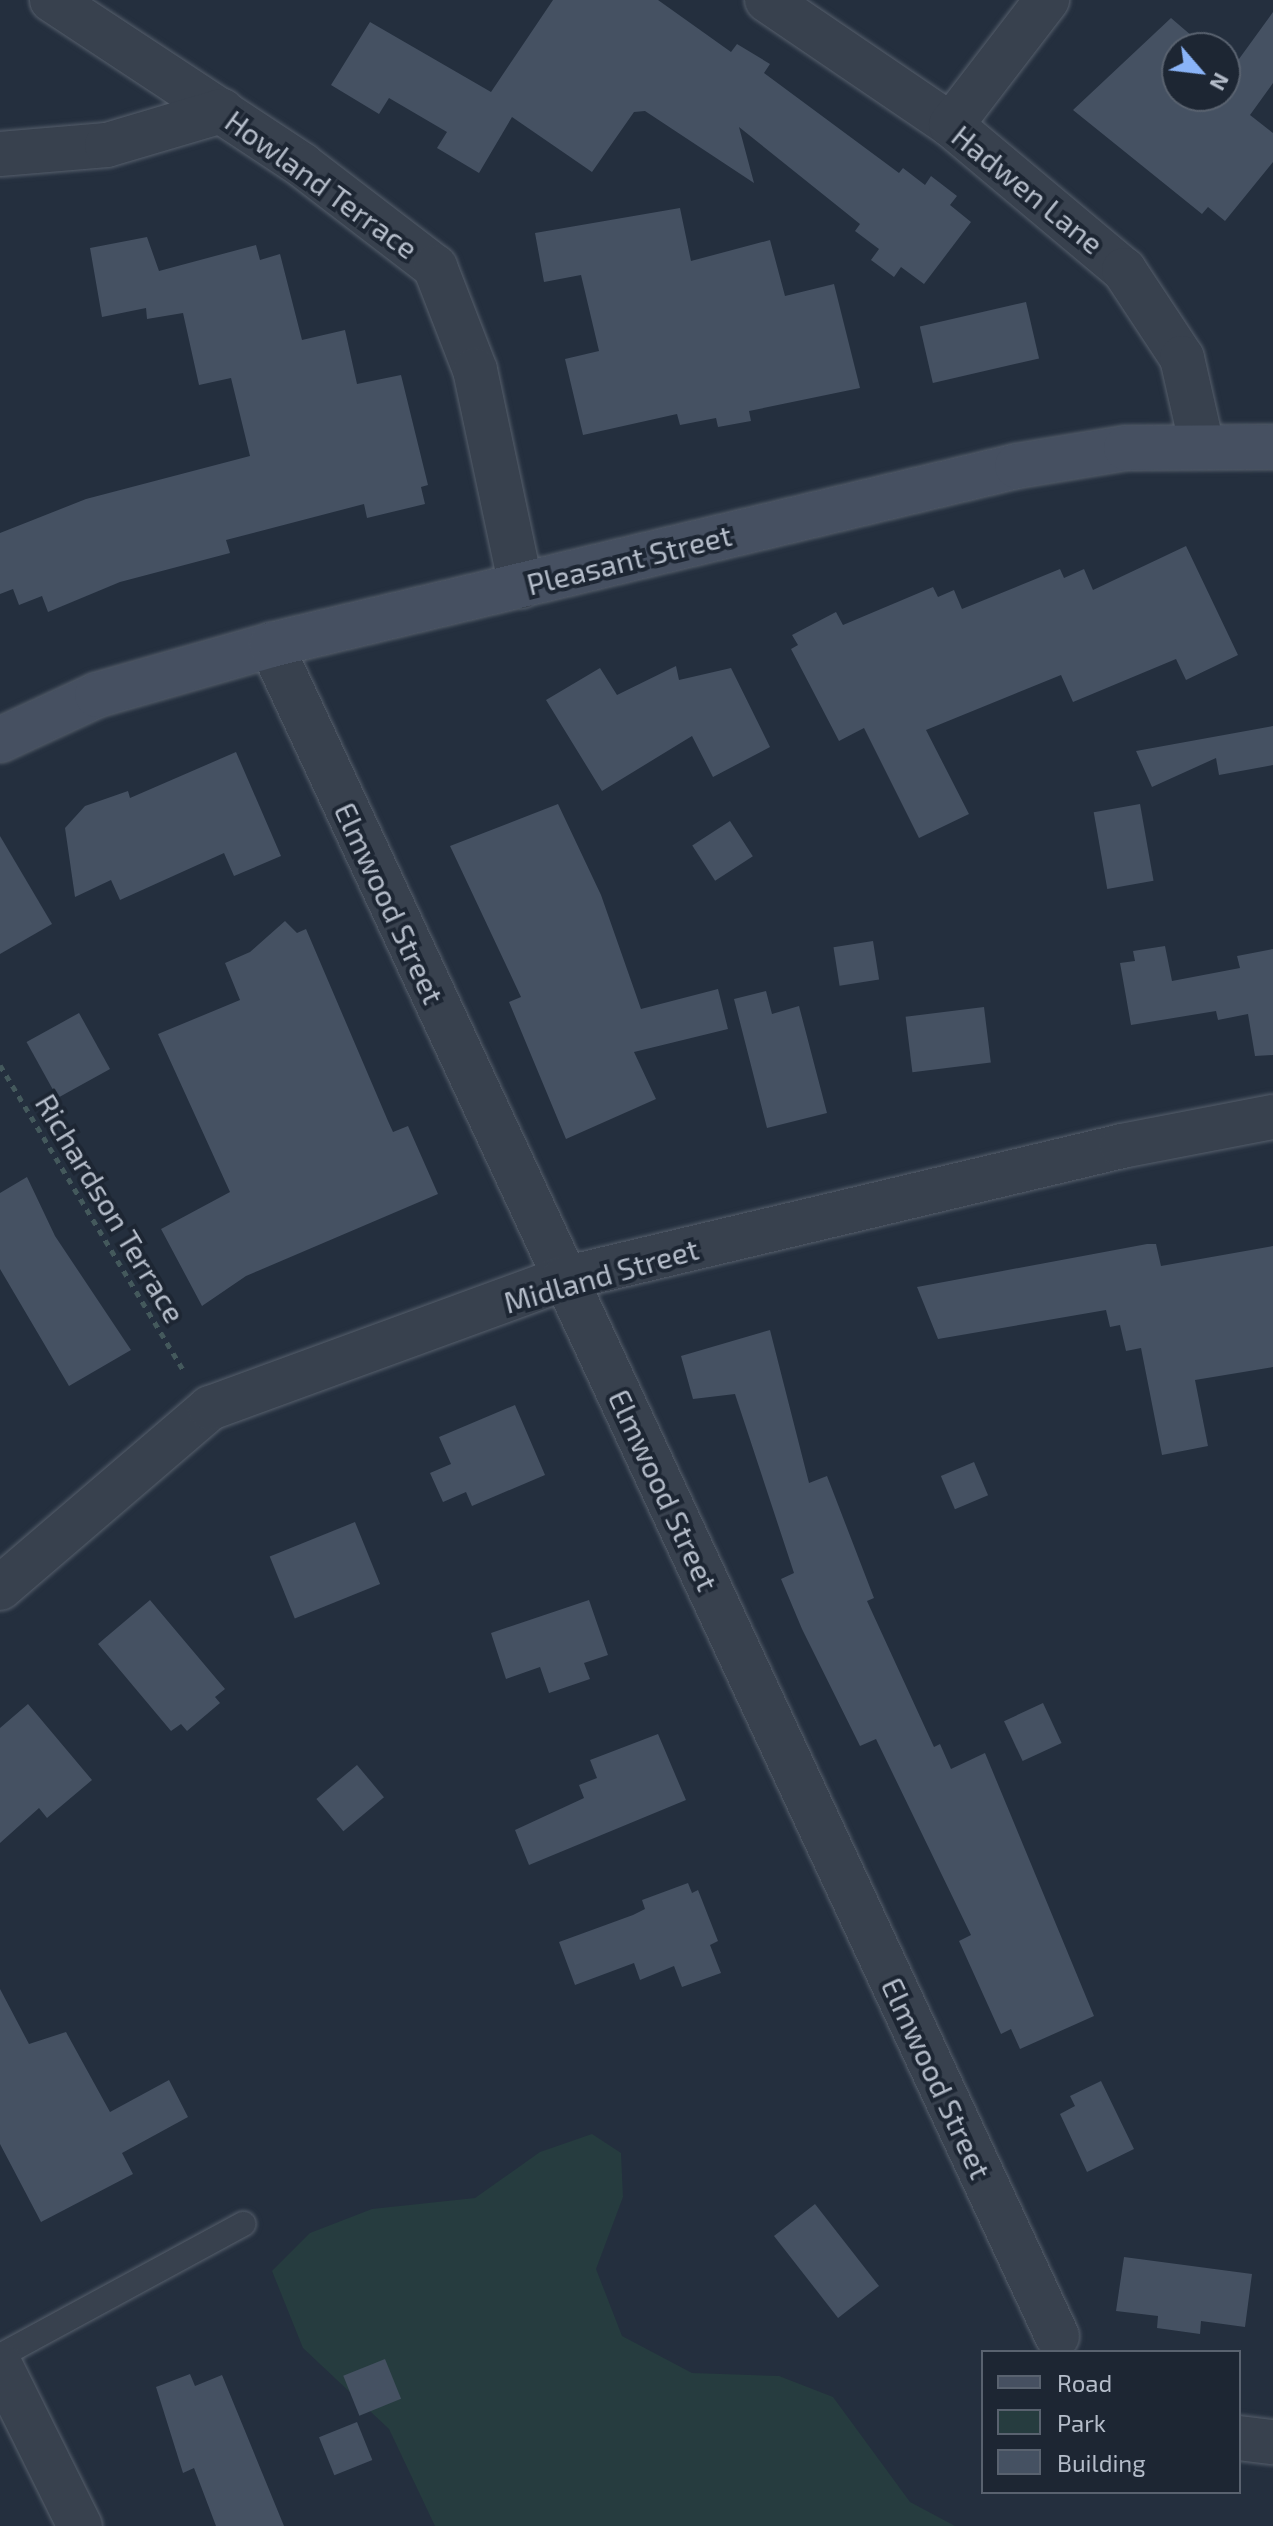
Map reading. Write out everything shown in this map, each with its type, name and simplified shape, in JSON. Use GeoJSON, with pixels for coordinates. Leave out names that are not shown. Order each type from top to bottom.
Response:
{"type":"FeatureCollection","features":[{"type":"Feature","properties":{"kind":"main road","name":"Pleasant Street"},"geometry":{"type":"LineString","coordinates":[[0,740],[97,695],[271,645],[1017,466],[1126,448],[1273,447]]}},
{"type":"Feature","properties":{"kind":"street","name":"Howland Terrace"},"geometry":{"type":"LineString","coordinates":[[52,0],[222,111],[435,267],[475,370],[521,586]]}},
{"type":"Feature","properties":{"kind":"street","name":"Hadwen Lane"},"geometry":{"type":"LineString","coordinates":[[767,0],[951,125],[1083,231],[1156,310],[1182,358],[1202,446]]}},
{"type":"Feature","properties":{"kind":"street"},"geometry":{"type":"LineString","coordinates":[[951,125],[1047,0]]}},
{"type":"Feature","properties":{"kind":"street"},"geometry":{"type":"LineString","coordinates":[[0,154],[107,145],[222,111]]}},
{"type":"Feature","properties":{"kind":"street","name":"Elmwood Street"},"geometry":{"type":"LineString","coordinates":[[271,645],[563,1279],[1057,2336]]}},
{"type":"Feature","properties":{"kind":"street","name":"Midland Street"},"geometry":{"type":"LineString","coordinates":[[0,1588],[210,1408],[563,1279],[1122,1146],[1273,1117]]}},
{"type":"Feature","properties":{"kind":"street"},"geometry":{"type":"LineString","coordinates":[[0,2365],[80,2526]]}},
{"type":"Feature","properties":{"kind":"street"},"geometry":{"type":"LineString","coordinates":[[1241,2438],[1273,2442]]}},
{"type":"Feature","properties":{"kind":"lane"},"geometry":{"type":"LineString","coordinates":[[0,2356],[243,2224]]}},
{"type":"Feature","properties":{"kind":"path","name":"Richardson Terrace"},"geometry":{"type":"LineString","coordinates":[[0,1065],[186,1374]]}},
{"type":"Feature","properties":{"kind":"green space"},"geometry":{"type":"Polygon","coordinates":[[[592,2134],[621,2153],[623,2197],[596,2269],[622,2336],[692,2373],[779,2376],[833,2397],[910,2502],[955,2526],[435,2526],[389,2429],[303,2348],[272,2271],[310,2233],[372,2209],[475,2198],[540,2152],[592,2134]]]}},
{"type":"Feature","properties":{"kind":"building"},"geometry":{"type":"Polygon","coordinates":[[[553,0],[658,0],[731,52],[737,44],[770,64],[764,73],[899,173],[903,168],[925,185],[931,176],[957,196],[950,205],[971,222],[924,284],[901,267],[894,277],[871,260],[879,249],[855,231],[860,224],[739,127],[754,183],[645,111],[634,112],[592,172],[512,117],[479,173],[437,148],[447,132],[389,98],[379,114],[331,85],[370,22],[491,92],[553,0]]]}},
{"type":"Feature","properties":{"kind":"building"},"geometry":{"type":"Polygon","coordinates":[[[1273,12],[1273,83],[1250,115],[1273,133],[1273,162],[1225,221],[1208,207],[1202,214],[1073,110],[1171,18],[1187,32],[1161,32],[1161,112],[1241,112],[1241,56],[1273,12]]]}},
{"type":"Feature","properties":{"kind":"building"},"geometry":{"type":"Polygon","coordinates":[[[680,208],[691,261],[770,240],[785,296],[834,284],[860,388],[749,411],[751,421],[718,427],[716,418],[680,425],[677,414],[583,435],[565,359],[599,351],[581,275],[544,282],[535,233],[680,208]]]}},
{"type":"Feature","properties":{"kind":"building"},"geometry":{"type":"Polygon","coordinates":[[[147,237],[159,271],[256,245],[260,260],[280,254],[302,340],[345,330],[357,384],[401,375],[428,485],[421,487],[425,504],[367,518],[364,504],[226,540],[230,553],[120,582],[48,612],[42,596],[19,605],[13,589],[0,594],[0,533],[86,499],[250,456],[231,378],[199,385],[183,313],[147,319],[146,308],[102,317],[90,248],[147,237]]]}},
{"type":"Feature","properties":{"kind":"building"},"geometry":{"type":"Polygon","coordinates":[[[1026,302],[1039,359],[933,383],[920,327],[1026,302]]]}},
{"type":"Feature","properties":{"kind":"building"},"geometry":{"type":"Polygon","coordinates":[[[1186,546],[1238,655],[1186,680],[1176,659],[1073,702],[1061,675],[926,730],[969,814],[919,838],[864,728],[839,741],[791,649],[798,645],[792,635],[836,612],[843,625],[933,587],[938,597],[954,590],[962,609],[1060,569],[1064,578],[1084,569],[1093,590],[1186,546]]]}},
{"type":"Feature","properties":{"kind":"building"},"geometry":{"type":"Polygon","coordinates":[[[676,666],[679,680],[731,668],[770,747],[713,777],[692,736],[602,791],[546,700],[600,668],[617,695],[676,666]]]}},
{"type":"Feature","properties":{"kind":"building"},"geometry":{"type":"Polygon","coordinates":[[[1273,726],[1273,765],[1219,775],[1216,758],[1152,787],[1136,751],[1273,726]]]}},
{"type":"Feature","properties":{"kind":"building"},"geometry":{"type":"Polygon","coordinates":[[[236,752],[281,856],[234,876],[224,853],[120,900],[111,880],[75,897],[65,828],[85,806],[128,791],[130,798],[236,752]]]}},
{"type":"Feature","properties":{"kind":"building"},"geometry":{"type":"Polygon","coordinates":[[[558,804],[601,895],[641,1009],[718,989],[728,1029],[634,1052],[656,1099],[566,1139],[509,1002],[521,997],[450,846],[558,804]]]}},
{"type":"Feature","properties":{"kind":"building"},"geometry":{"type":"Polygon","coordinates":[[[1140,804],[1154,881],[1107,889],[1094,812],[1140,804]]]}},
{"type":"Feature","properties":{"kind":"building"},"geometry":{"type":"Polygon","coordinates":[[[730,821],[753,856],[715,881],[692,846],[730,821]]]}},
{"type":"Feature","properties":{"kind":"building"},"geometry":{"type":"Polygon","coordinates":[[[0,836],[52,924],[0,954],[0,836]]]}},
{"type":"Feature","properties":{"kind":"building"},"geometry":{"type":"Polygon","coordinates":[[[285,921],[297,933],[306,929],[393,1132],[408,1126],[438,1194],[246,1276],[202,1306],[161,1229],[230,1192],[158,1034],[240,1000],[225,963],[250,952],[285,921]]]}},
{"type":"Feature","properties":{"kind":"building"},"geometry":{"type":"Polygon","coordinates":[[[873,941],[879,980],[840,986],[833,947],[873,941]]]}},
{"type":"Feature","properties":{"kind":"building"},"geometry":{"type":"Polygon","coordinates":[[[1165,946],[1172,981],[1240,968],[1237,956],[1273,949],[1273,1055],[1255,1056],[1248,1014],[1218,1020],[1216,1011],[1131,1025],[1120,963],[1135,961],[1133,951],[1165,946]]]}},
{"type":"Feature","properties":{"kind":"building"},"geometry":{"type":"Polygon","coordinates":[[[766,991],[772,1014],[799,1006],[827,1113],[767,1128],[734,999],[766,991]]]}},
{"type":"Feature","properties":{"kind":"building"},"geometry":{"type":"Polygon","coordinates":[[[984,1007],[991,1063],[912,1072],[906,1017],[984,1007]]]}},
{"type":"Feature","properties":{"kind":"building"},"geometry":{"type":"Polygon","coordinates":[[[79,1013],[110,1069],[58,1098],[27,1042],[79,1013]]]}},
{"type":"Feature","properties":{"kind":"building"},"geometry":{"type":"Polygon","coordinates":[[[27,1177],[55,1236],[131,1350],[69,1386],[0,1269],[0,1193],[27,1177]]]}},
{"type":"Feature","properties":{"kind":"building"},"geometry":{"type":"Polygon","coordinates":[[[1156,1244],[1161,1266],[1273,1246],[1273,1367],[1195,1380],[1208,1446],[1162,1455],[1141,1348],[1126,1351],[1120,1325],[1110,1327],[1106,1310],[938,1339],[917,1287],[1156,1244]]]}},
{"type":"Feature","properties":{"kind":"building"},"geometry":{"type":"Polygon","coordinates":[[[770,1330],[809,1483],[827,1476],[874,1598],[867,1601],[934,1747],[940,1744],[951,1769],[985,1753],[1094,2016],[1020,2049],[1011,2029],[1001,2034],[959,1941],[971,1935],[876,1739],[860,1746],[802,1629],[781,1579],[794,1573],[735,1394],[693,1399],[681,1356],[770,1330]]]}},
{"type":"Feature","properties":{"kind":"building"},"geometry":{"type":"Polygon","coordinates":[[[515,1405],[545,1475],[472,1506],[466,1492],[443,1502],[430,1473],[451,1464],[439,1437],[515,1405]]]}},
{"type":"Feature","properties":{"kind":"building"},"geometry":{"type":"Polygon","coordinates":[[[974,1462],[988,1495],[955,1509],[941,1476],[974,1462]]]}},
{"type":"Feature","properties":{"kind":"building"},"geometry":{"type":"Polygon","coordinates":[[[355,1522],[380,1584],[295,1619],[270,1556],[355,1522]]]}},
{"type":"Feature","properties":{"kind":"building"},"geometry":{"type":"Polygon","coordinates":[[[150,1600],[225,1689],[215,1697],[220,1703],[187,1731],[181,1724],[171,1731],[98,1644],[150,1600]]]}},
{"type":"Feature","properties":{"kind":"building"},"geometry":{"type":"Polygon","coordinates":[[[589,1600],[608,1655],[584,1663],[590,1679],[549,1693],[540,1667],[506,1679],[491,1633],[589,1600]]]}},
{"type":"Feature","properties":{"kind":"building"},"geometry":{"type":"Polygon","coordinates":[[[1043,1703],[1062,1743],[1023,1761],[1004,1721],[1043,1703]]]}},
{"type":"Feature","properties":{"kind":"building"},"geometry":{"type":"Polygon","coordinates":[[[28,1704],[92,1780],[47,1818],[39,1808],[0,1843],[0,1728],[28,1704]]]}},
{"type":"Feature","properties":{"kind":"building"},"geometry":{"type":"Polygon","coordinates":[[[658,1734],[686,1800],[529,1865],[515,1830],[584,1798],[579,1785],[597,1778],[590,1760],[658,1734]]]}},
{"type":"Feature","properties":{"kind":"building"},"geometry":{"type":"Polygon","coordinates":[[[357,1765],[384,1797],[343,1831],[316,1799],[357,1765]]]}},
{"type":"Feature","properties":{"kind":"building"},"geometry":{"type":"Polygon","coordinates":[[[688,1883],[692,1893],[698,1890],[718,1941],[710,1945],[721,1973],[682,1987],[674,1966],[640,1980],[634,1963],[575,1985],[559,1942],[633,1915],[645,1909],[642,1900],[688,1883]]]}},
{"type":"Feature","properties":{"kind":"building"},"geometry":{"type":"Polygon","coordinates":[[[0,1989],[29,2044],[66,2032],[110,2112],[169,2080],[188,2117],[122,2153],[133,2174],[41,2222],[0,2144],[0,1989]]]}},
{"type":"Feature","properties":{"kind":"building"},"geometry":{"type":"Polygon","coordinates":[[[1101,2081],[1134,2149],[1087,2172],[1060,2114],[1075,2106],[1070,2096],[1101,2081]]]}},
{"type":"Feature","properties":{"kind":"building"},"geometry":{"type":"Polygon","coordinates":[[[815,2204],[879,2286],[838,2318],[774,2236],[815,2204]]]}},
{"type":"Feature","properties":{"kind":"building"},"geometry":{"type":"Polygon","coordinates":[[[1124,2257],[1252,2274],[1245,2327],[1201,2321],[1200,2334],[1157,2328],[1158,2316],[1116,2311],[1124,2257]]]}},
{"type":"Feature","properties":{"kind":"building"},"geometry":{"type":"Polygon","coordinates":[[[385,2359],[401,2399],[359,2416],[343,2376],[385,2359]]]}},
{"type":"Feature","properties":{"kind":"building"},"geometry":{"type":"Polygon","coordinates":[[[190,2374],[195,2386],[222,2375],[284,2526],[216,2526],[194,2468],[183,2473],[156,2387],[190,2374]]]}},
{"type":"Feature","properties":{"kind":"building"},"geometry":{"type":"Polygon","coordinates":[[[357,2422],[372,2460],[334,2475],[319,2437],[357,2422]]]}}]}
